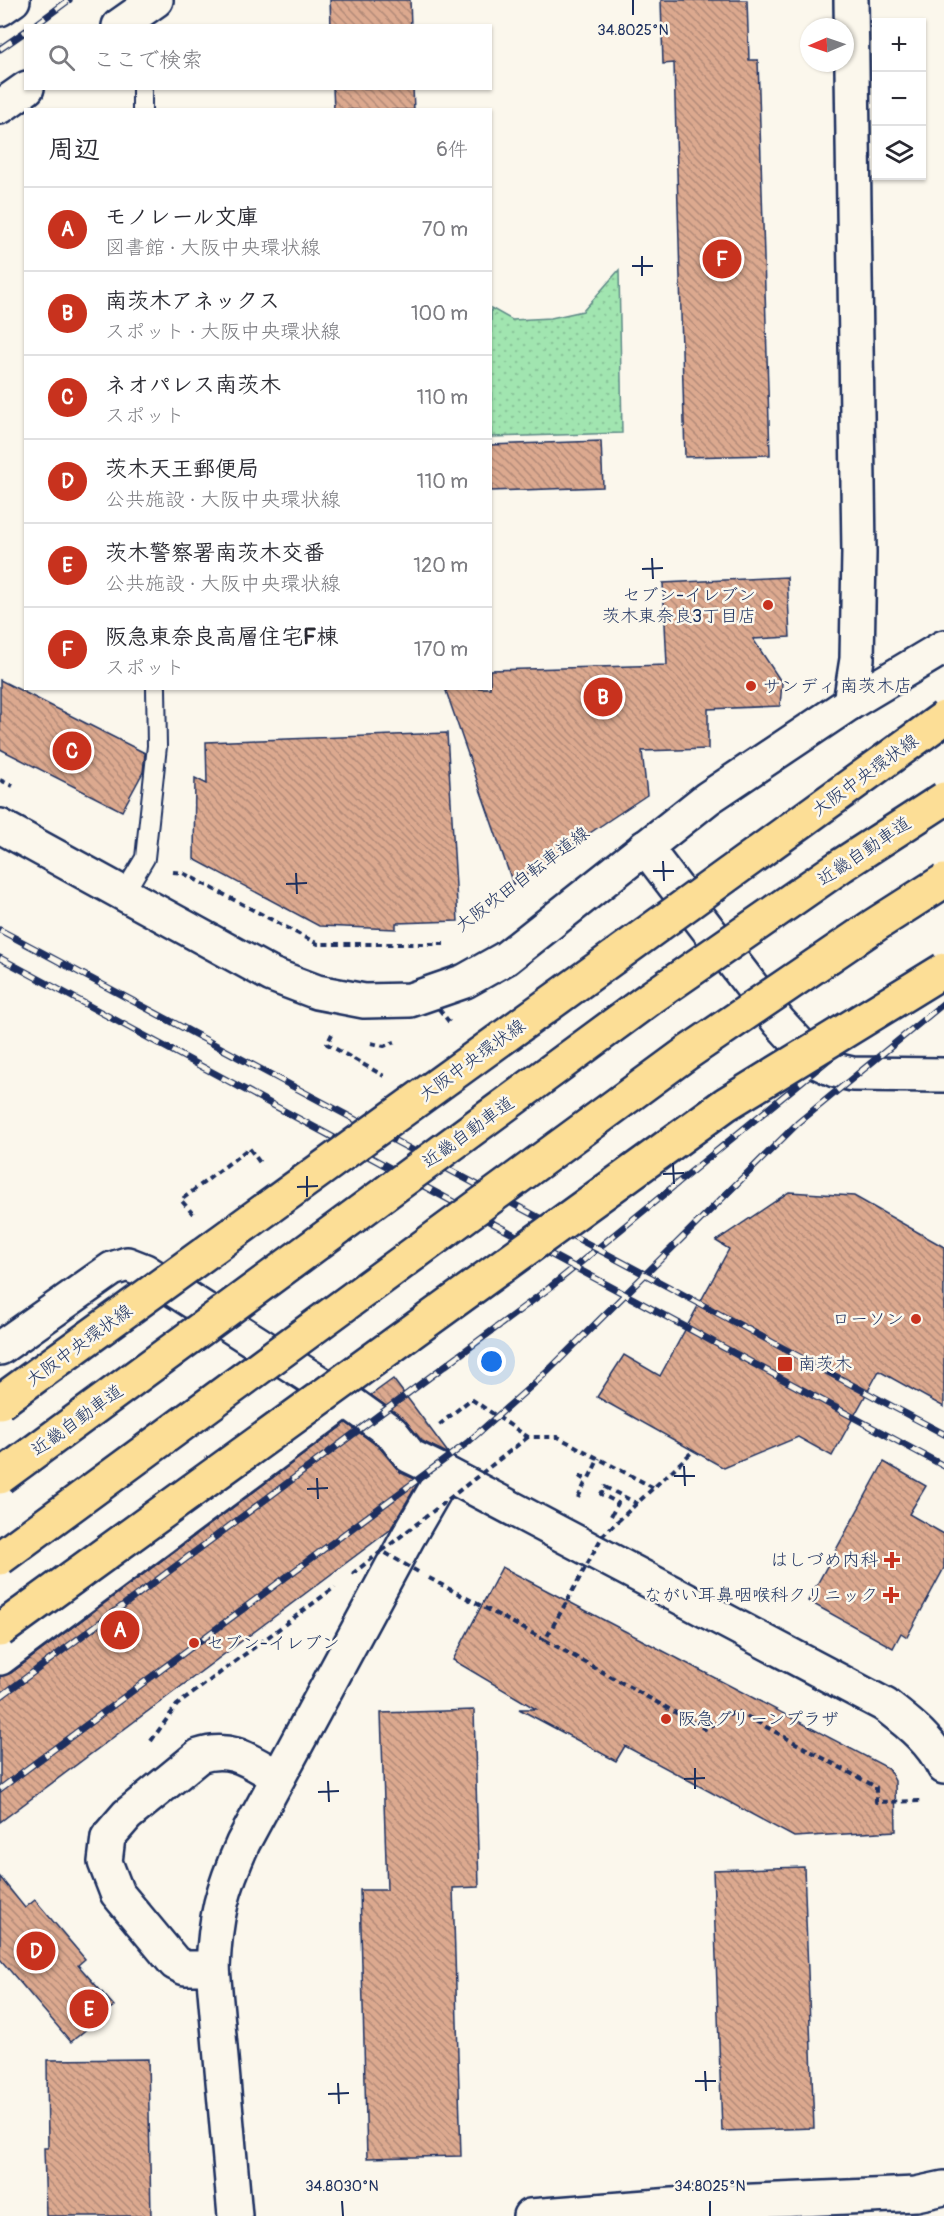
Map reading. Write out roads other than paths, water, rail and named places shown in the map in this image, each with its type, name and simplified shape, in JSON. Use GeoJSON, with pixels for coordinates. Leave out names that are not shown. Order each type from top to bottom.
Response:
{"type":"FeatureCollection","features":[{"type":"Feature","properties":{"kind":"main road","name":"大阪中央環状線"},"geometry":{"type":"LineString","coordinates":[[0,1402],[944,717]]}},
{"type":"Feature","properties":{"kind":"main road","name":"近畿自動車道"},"geometry":{"type":"LineString","coordinates":[[0,1477],[649,999],[832,872],[944,799]]}},
{"type":"Feature","properties":{"kind":"main road"},"geometry":{"type":"LineString","coordinates":[[0,1558],[687,1053],[875,925],[944,881]]}},
{"type":"Feature","properties":{"kind":"main road"},"geometry":{"type":"LineString","coordinates":[[0,1630],[726,1104],[944,970]]}},
{"type":"Feature","properties":{"kind":"street"},"geometry":{"type":"LineString","coordinates":[[0,9],[13,0]]}},
{"type":"Feature","properties":{"kind":"street"},"geometry":{"type":"LineString","coordinates":[[122,24],[156,0]]}},
{"type":"Feature","properties":{"kind":"street"},"geometry":{"type":"LineString","coordinates":[[850,703],[857,659],[859,553],[851,0]]}},
{"type":"Feature","properties":{"kind":"street"},"geometry":{"type":"LineString","coordinates":[[0,107],[24,90]]}},
{"type":"Feature","properties":{"kind":"street"},"geometry":{"type":"LineString","coordinates":[[0,826],[273,975],[317,992],[364,1001],[410,1000],[465,981],[506,958],[708,798],[850,703],[944,647]]}},
{"type":"Feature","properties":{"kind":"street"},"geometry":{"type":"LineString","coordinates":[[645,847],[779,1022],[814,1060],[835,1070],[852,1074],[944,1075]]}},
{"type":"Feature","properties":{"kind":"street"},"geometry":{"type":"LineString","coordinates":[[0,1348],[112,1269],[127,1264],[145,1271],[346,1400],[392,1433],[410,1456],[885,1705],[915,1729],[944,1767]]}},
{"type":"Feature","properties":{"kind":"street"},"geometry":{"type":"LineString","coordinates":[[0,1658],[346,1400]]}},
{"type":"Feature","properties":{"kind":"street"},"geometry":{"type":"LineString","coordinates":[[235,2216],[213,1968],[215,1929],[229,1874],[278,1777],[445,1473]]}},
{"type":"Feature","properties":{"kind":"street"},"geometry":{"type":"LineString","coordinates":[[213,1968],[185,1968],[175,1963],[117,1893],[105,1862],[108,1837],[127,1815],[199,1756],[213,1751],[240,1756],[278,1777]]}},
{"type":"Feature","properties":{"kind":"street"},"geometry":{"type":"LineString","coordinates":[[530,2216],[686,2204],[916,2194],[944,2188]]}},
{"type":"Feature","properties":{"kind":"lane"},"geometry":{"type":"LineString","coordinates":[[142,90],[142,108]]}},
{"type":"Feature","properties":{"kind":"lane"},"geometry":{"type":"LineString","coordinates":[[123,893],[145,858],[157,746],[156,690]]}},
{"type":"Feature","properties":{"kind":"railway"},"geometry":{"type":"LineString","coordinates":[[37,24],[69,0]]}},
{"type":"Feature","properties":{"kind":"railway"},"geometry":{"type":"LineString","coordinates":[[0,49],[24,32]]}},
{"type":"Feature","properties":{"kind":"railway"},"geometry":{"type":"LineString","coordinates":[[0,930],[944,1434]]}},
{"type":"Feature","properties":{"kind":"railway"},"geometry":{"type":"LineString","coordinates":[[0,958],[944,1466]]}},
{"type":"Feature","properties":{"kind":"railway"},"geometry":{"type":"LineString","coordinates":[[0,1697],[548,1289],[944,965]]}},
{"type":"Feature","properties":{"kind":"railway"},"geometry":{"type":"LineString","coordinates":[[0,1789],[467,1443],[547,1372],[798,1123],[944,1003]]}},
{"type":"Feature","properties":{"kind":"place","name":"阪急東奈良高層住宅F棟"},"geometry":{"type":"Point","coordinates":[722,259]}},
{"type":"Feature","properties":{"kind":"place","name":"セブン-イレブン 茨木東奈良3丁目店"},"geometry":{"type":"Point","coordinates":[768,605]}},
{"type":"Feature","properties":{"kind":"place","name":"サンディ 南茨木店"},"geometry":{"type":"Point","coordinates":[751,686]}},
{"type":"Feature","properties":{"kind":"place","name":"南茨木アネックス"},"geometry":{"type":"Point","coordinates":[603,697]}},
{"type":"Feature","properties":{"kind":"place","name":"ネオパレス南茨木"},"geometry":{"type":"Point","coordinates":[72,751]}},
{"type":"Feature","properties":{"kind":"place","name":"ローソン"},"geometry":{"type":"Point","coordinates":[916,1319]}},
{"type":"Feature","properties":{"kind":"place","name":"南茨木"},"geometry":{"type":"Point","coordinates":[785,1364]}},
{"type":"Feature","properties":{"kind":"place","name":"はしづめ内科"},"geometry":{"type":"Point","coordinates":[892,1560]}},
{"type":"Feature","properties":{"kind":"place","name":"ながい耳鼻咽喉科クリニック"},"geometry":{"type":"Point","coordinates":[891,1595]}},
{"type":"Feature","properties":{"kind":"place","name":"モノレール文庫"},"geometry":{"type":"Point","coordinates":[120,1630]}},
{"type":"Feature","properties":{"kind":"place","name":"セブン-イレブン"},"geometry":{"type":"Point","coordinates":[194,1643]}},
{"type":"Feature","properties":{"kind":"place","name":"阪急グリーンプラザ"},"geometry":{"type":"Point","coordinates":[666,1719]}},
{"type":"Feature","properties":{"kind":"place","name":"茨木天王郵便局"},"geometry":{"type":"Point","coordinates":[36,1951]}},
{"type":"Feature","properties":{"kind":"place","name":"茨木警察署南茨木交番"},"geometry":{"type":"Point","coordinates":[89,2009]}}]}
